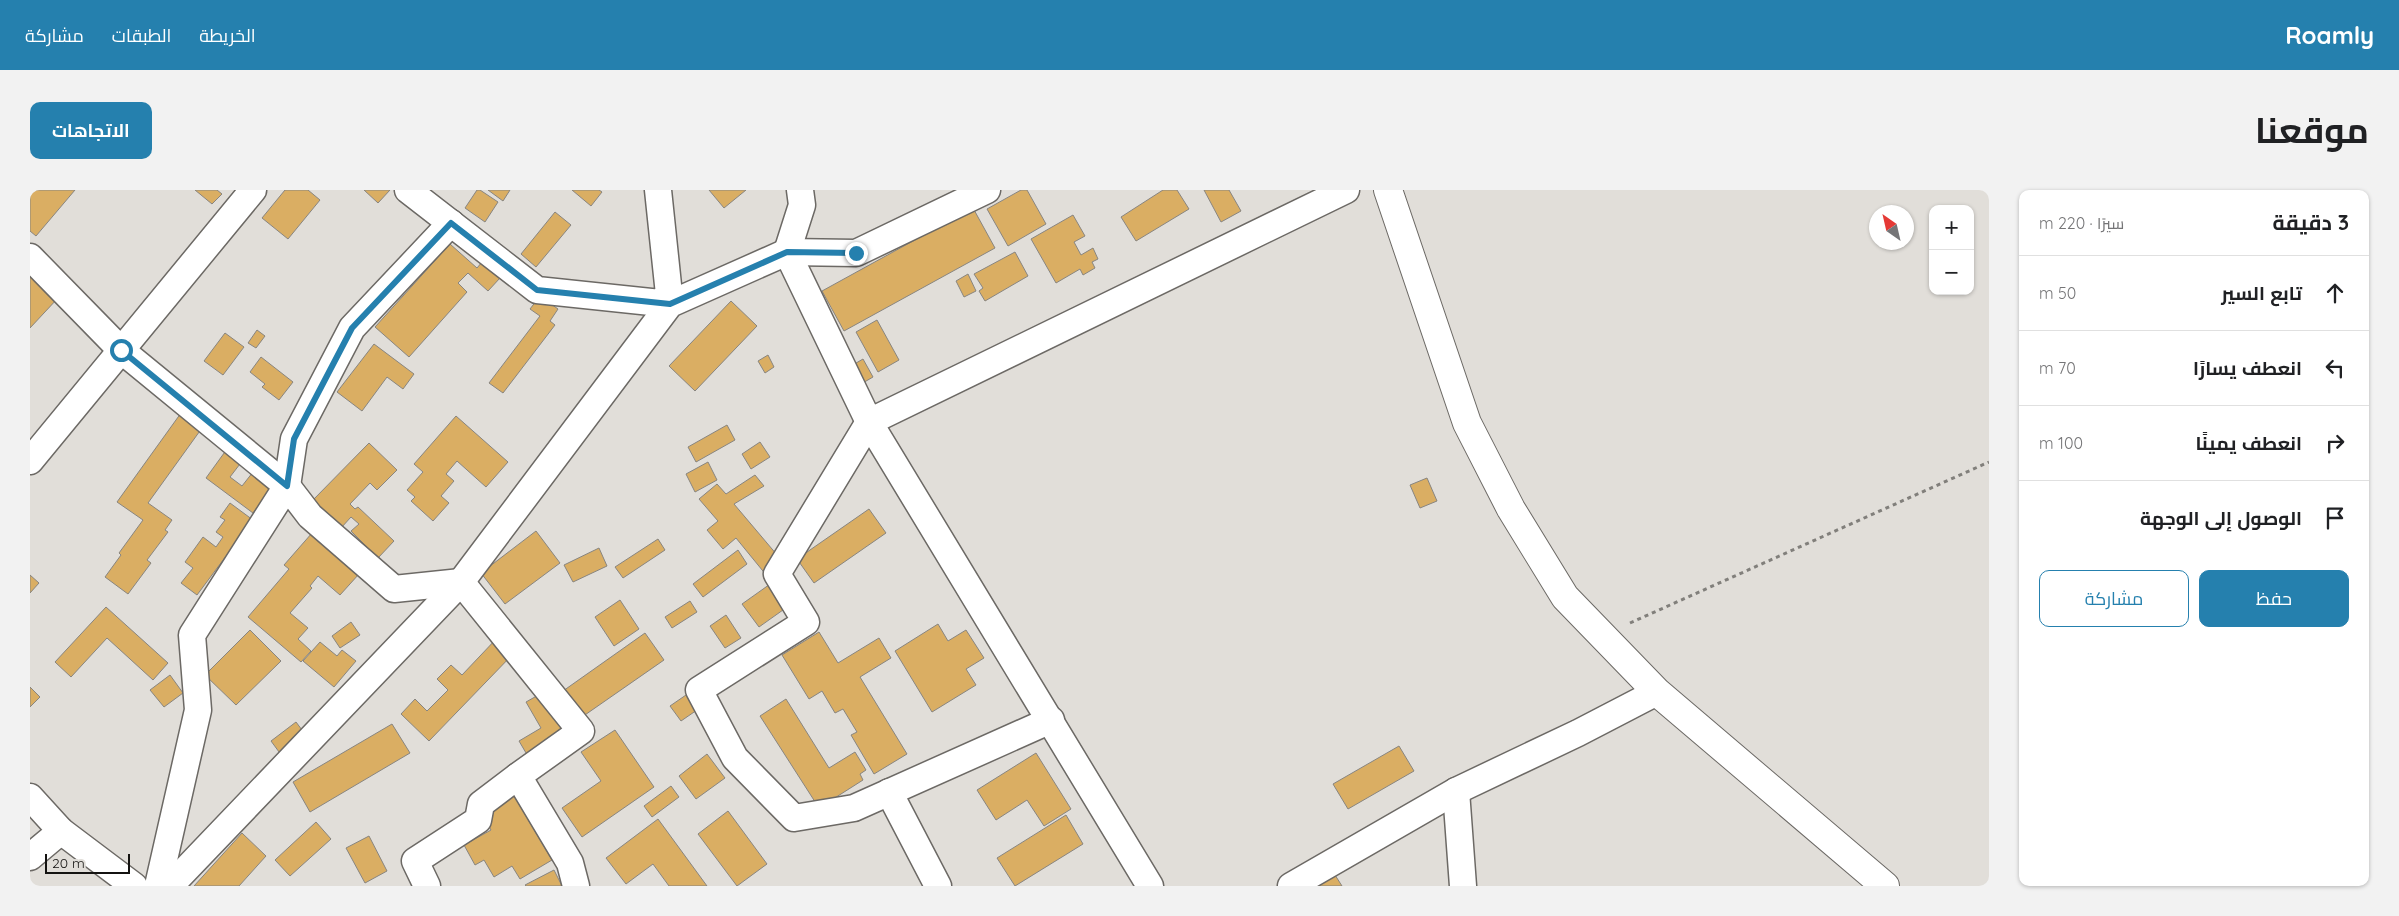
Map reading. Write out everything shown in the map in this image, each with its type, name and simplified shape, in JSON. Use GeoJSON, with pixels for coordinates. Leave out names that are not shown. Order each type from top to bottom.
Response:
{"type":"FeatureCollection","features":[{"type":"Feature","properties":{"kind":"street"},"geometry":{"type":"LineString","coordinates":[[30,460],[253,190]]}},
{"type":"Feature","properties":{"kind":"street"},"geometry":{"type":"LineString","coordinates":[[408,190],[537,290],[670,304]]}},
{"type":"Feature","properties":{"kind":"street"},"geometry":{"type":"LineString","coordinates":[[658,190],[670,304]]}},
{"type":"Feature","properties":{"kind":"street"},"geometry":{"type":"LineString","coordinates":[[800,190],[802,205],[787,252],[870,422],[1150,886]]}},
{"type":"Feature","properties":{"kind":"street"},"geometry":{"type":"LineString","coordinates":[[170,886],[461,582],[670,304],[787,252],[856,253],[987,190]]}},
{"type":"Feature","properties":{"kind":"street"},"geometry":{"type":"LineString","coordinates":[[1051,720],[854,808],[794,818],[735,758],[699,690],[806,622],[777,574],[870,422],[1346,190]]}},
{"type":"Feature","properties":{"kind":"street"},"geometry":{"type":"LineString","coordinates":[[1388,190],[1467,423],[1511,509],[1565,596],[1657,692],[1885,886]]}},
{"type":"Feature","properties":{"kind":"street"},"geometry":{"type":"LineString","coordinates":[[158,886],[198,710],[192,635],[287,486],[294,439],[352,328],[451,223]]}},
{"type":"Feature","properties":{"kind":"street"},"geometry":{"type":"LineString","coordinates":[[30,256],[121,350],[287,486],[310,516],[394,589],[461,582]]}},
{"type":"Feature","properties":{"kind":"street"},"geometry":{"type":"LineString","coordinates":[[427,886],[415,861],[478,820],[481,804],[581,731],[461,582]]}},
{"type":"Feature","properties":{"kind":"street"},"geometry":{"type":"LineString","coordinates":[[1291,886],[1456,791],[1578,734],[1657,692]]}},
{"type":"Feature","properties":{"kind":"street"},"geometry":{"type":"LineString","coordinates":[[518,776],[570,863],[576,886]]}},
{"type":"Feature","properties":{"kind":"street"},"geometry":{"type":"LineString","coordinates":[[1456,791],[1463,886]]}},
{"type":"Feature","properties":{"kind":"street"},"geometry":{"type":"LineString","coordinates":[[889,792],[938,886]]}},
{"type":"Feature","properties":{"kind":"street"},"geometry":{"type":"LineString","coordinates":[[30,797],[61,831],[134,886]]}},
{"type":"Feature","properties":{"kind":"street"},"geometry":{"type":"LineString","coordinates":[[30,857],[61,831]]}},
{"type":"Feature","properties":{"kind":"path"},"geometry":{"type":"LineString","coordinates":[[1602,635],[1989,462]]}},
{"type":"Feature","properties":{"kind":"building"},"geometry":{"type":"Polygon","coordinates":[[[30,190],[75,190],[36,236],[30,231],[30,190]]]}},
{"type":"Feature","properties":{"kind":"building"},"geometry":{"type":"Polygon","coordinates":[[[195,190],[217,190],[222,194],[212,204],[195,190]]]}},
{"type":"Feature","properties":{"kind":"building"},"geometry":{"type":"Polygon","coordinates":[[[285,190],[308,190],[320,200],[288,239],[262,218],[285,190]]]}},
{"type":"Feature","properties":{"kind":"building"},"geometry":{"type":"Polygon","coordinates":[[[364,190],[390,190],[378,203],[364,190]]]}},
{"type":"Feature","properties":{"kind":"building"},"geometry":{"type":"Polygon","coordinates":[[[477,190],[498,202],[485,222],[465,208],[477,190]]]}},
{"type":"Feature","properties":{"kind":"building"},"geometry":{"type":"Polygon","coordinates":[[[488,190],[510,190],[503,201],[488,190]]]}},
{"type":"Feature","properties":{"kind":"building"},"geometry":{"type":"Polygon","coordinates":[[[572,190],[599,190],[602,192],[591,206],[572,190]]]}},
{"type":"Feature","properties":{"kind":"building"},"geometry":{"type":"Polygon","coordinates":[[[709,190],[746,190],[724,208],[709,190]]]}},
{"type":"Feature","properties":{"kind":"building"},"geometry":{"type":"Polygon","coordinates":[[[1021,190],[1027,190],[1046,224],[1008,246],[987,209],[1021,190]]]}},
{"type":"Feature","properties":{"kind":"building"},"geometry":{"type":"Polygon","coordinates":[[[1163,190],[1177,190],[1189,209],[1136,241],[1121,217],[1163,190]]]}},
{"type":"Feature","properties":{"kind":"building"},"geometry":{"type":"Polygon","coordinates":[[[1204,190],[1229,190],[1241,211],[1221,222],[1204,190]]]}},
{"type":"Feature","properties":{"kind":"building"},"geometry":{"type":"Polygon","coordinates":[[[973,208],[995,248],[844,331],[822,291],[973,208]]]}},
{"type":"Feature","properties":{"kind":"building"},"geometry":{"type":"Polygon","coordinates":[[[555,212],[571,225],[536,267],[521,254],[555,212]]]}},
{"type":"Feature","properties":{"kind":"building"},"geometry":{"type":"Polygon","coordinates":[[[1073,215],[1085,236],[1074,242],[1081,255],[1093,248],[1098,259],[1092,262],[1095,268],[1083,275],[1080,269],[1056,283],[1031,239],[1073,215]]]}},
{"type":"Feature","properties":{"kind":"building"},"geometry":{"type":"Polygon","coordinates":[[[450,244],[477,268],[482,262],[500,278],[488,291],[468,273],[458,283],[467,292],[409,357],[375,327],[450,244]]]}},
{"type":"Feature","properties":{"kind":"building"},"geometry":{"type":"Polygon","coordinates":[[[1015,252],[1028,276],[985,301],[979,291],[983,288],[974,274],[1015,252]]]}},
{"type":"Feature","properties":{"kind":"building"},"geometry":{"type":"Polygon","coordinates":[[[30,272],[58,298],[30,328],[30,272]]]}},
{"type":"Feature","properties":{"kind":"building"},"geometry":{"type":"Polygon","coordinates":[[[968,274],[976,291],[964,297],[956,281],[968,274]]]}},
{"type":"Feature","properties":{"kind":"building"},"geometry":{"type":"Polygon","coordinates":[[[540,296],[558,309],[550,321],[555,325],[503,393],[489,383],[540,316],[530,309],[540,296]]]}},
{"type":"Feature","properties":{"kind":"building"},"geometry":{"type":"Polygon","coordinates":[[[731,301],[757,326],[695,391],[669,366],[731,301]]]}},
{"type":"Feature","properties":{"kind":"building"},"geometry":{"type":"Polygon","coordinates":[[[877,320],[899,360],[878,372],[856,332],[877,320]]]}},
{"type":"Feature","properties":{"kind":"building"},"geometry":{"type":"Polygon","coordinates":[[[257,330],[265,336],[256,348],[248,343],[257,330]]]}},
{"type":"Feature","properties":{"kind":"building"},"geometry":{"type":"Polygon","coordinates":[[[225,333],[244,347],[223,375],[204,361],[225,333]]]}},
{"type":"Feature","properties":{"kind":"building"},"geometry":{"type":"Polygon","coordinates":[[[374,344],[414,374],[403,389],[387,377],[362,411],[337,392],[374,344]]]}},
{"type":"Feature","properties":{"kind":"building"},"geometry":{"type":"Polygon","coordinates":[[[768,355],[774,367],[765,373],[758,361],[768,355]]]}},
{"type":"Feature","properties":{"kind":"building"},"geometry":{"type":"Polygon","coordinates":[[[261,357],[293,382],[279,400],[262,387],[265,384],[250,372],[261,357]]]}},
{"type":"Feature","properties":{"kind":"building"},"geometry":{"type":"Polygon","coordinates":[[[863,359],[873,377],[861,384],[851,366],[863,359]]]}},
{"type":"Feature","properties":{"kind":"building"},"geometry":{"type":"Polygon","coordinates":[[[181,413],[202,428],[148,503],[172,520],[165,530],[168,532],[147,560],[151,563],[128,594],[105,577],[121,555],[119,553],[143,520],[117,502],[181,413]]]}},
{"type":"Feature","properties":{"kind":"building"},"geometry":{"type":"Polygon","coordinates":[[[456,416],[508,462],[486,487],[457,461],[446,474],[454,481],[441,496],[449,503],[433,521],[411,501],[415,497],[407,490],[423,472],[414,464],[456,416]]]}},
{"type":"Feature","properties":{"kind":"building"},"geometry":{"type":"Polygon","coordinates":[[[727,425],[735,440],[696,462],[688,447],[727,425]]]}},
{"type":"Feature","properties":{"kind":"building"},"geometry":{"type":"Polygon","coordinates":[[[760,442],[770,457],[751,469],[742,454],[760,442]]]}},
{"type":"Feature","properties":{"kind":"building"},"geometry":{"type":"Polygon","coordinates":[[[369,443],[397,470],[377,490],[370,483],[350,504],[355,509],[358,507],[394,541],[378,558],[351,531],[359,524],[351,517],[341,528],[313,500],[369,443]]]}},
{"type":"Feature","properties":{"kind":"building"},"geometry":{"type":"Polygon","coordinates":[[[227,449],[243,460],[230,477],[242,486],[253,472],[273,486],[253,513],[206,478],[227,449]]]}},
{"type":"Feature","properties":{"kind":"building"},"geometry":{"type":"Polygon","coordinates":[[[708,462],[717,480],[695,492],[686,474],[708,462]]]}},
{"type":"Feature","properties":{"kind":"building"},"geometry":{"type":"Polygon","coordinates":[[[755,475],[764,486],[734,504],[783,562],[767,576],[736,538],[723,549],[707,530],[718,521],[699,499],[717,484],[726,494],[755,475]]]}},
{"type":"Feature","properties":{"kind":"building"},"geometry":{"type":"Polygon","coordinates":[[[1427,478],[1437,501],[1420,508],[1410,485],[1427,478]]]}},
{"type":"Feature","properties":{"kind":"building"},"geometry":{"type":"Polygon","coordinates":[[[230,503],[253,520],[197,595],[181,583],[193,568],[185,562],[203,537],[216,547],[223,537],[216,532],[225,520],[220,517],[230,503]]]}},
{"type":"Feature","properties":{"kind":"building"},"geometry":{"type":"Polygon","coordinates":[[[869,509],[886,533],[814,583],[797,559],[869,509]]]}},
{"type":"Feature","properties":{"kind":"building"},"geometry":{"type":"Polygon","coordinates":[[[536,531],[560,563],[505,604],[481,573],[536,531]]]}},
{"type":"Feature","properties":{"kind":"building"},"geometry":{"type":"Polygon","coordinates":[[[312,533],[359,574],[340,595],[318,576],[310,586],[312,588],[290,613],[308,628],[298,639],[311,651],[301,662],[248,617],[289,569],[284,565],[312,533]]]}},
{"type":"Feature","properties":{"kind":"building"},"geometry":{"type":"Polygon","coordinates":[[[658,539],[665,550],[623,578],[615,567],[658,539]]]}},
{"type":"Feature","properties":{"kind":"building"},"geometry":{"type":"Polygon","coordinates":[[[599,548],[607,566],[573,582],[564,565],[599,548]]]}},
{"type":"Feature","properties":{"kind":"building"},"geometry":{"type":"Polygon","coordinates":[[[738,550],[747,564],[703,597],[693,584],[738,550]]]}},
{"type":"Feature","properties":{"kind":"building"},"geometry":{"type":"Polygon","coordinates":[[[30,575],[39,583],[30,593],[30,575]]]}},
{"type":"Feature","properties":{"kind":"building"},"geometry":{"type":"Polygon","coordinates":[[[773,582],[790,605],[759,627],[742,604],[773,582]]]}},
{"type":"Feature","properties":{"kind":"building"},"geometry":{"type":"Polygon","coordinates":[[[620,600],[639,629],[614,646],[595,617],[620,600]]]}},
{"type":"Feature","properties":{"kind":"building"},"geometry":{"type":"Polygon","coordinates":[[[690,601],[697,612],[672,628],[665,617],[690,601]]]}},
{"type":"Feature","properties":{"kind":"building"},"geometry":{"type":"Polygon","coordinates":[[[106,607],[168,663],[153,680],[107,638],[71,677],[55,662],[106,607]]]}},
{"type":"Feature","properties":{"kind":"building"},"geometry":{"type":"Polygon","coordinates":[[[726,615],[741,638],[725,648],[710,626],[726,615]]]}},
{"type":"Feature","properties":{"kind":"building"},"geometry":{"type":"Polygon","coordinates":[[[351,622],[360,635],[340,648],[332,636],[351,622]]]}},
{"type":"Feature","properties":{"kind":"building"},"geometry":{"type":"Polygon","coordinates":[[[938,624],[948,641],[966,630],[984,658],[966,669],[976,685],[932,712],[895,651],[938,624]]]}},
{"type":"Feature","properties":{"kind":"building"},"geometry":{"type":"Polygon","coordinates":[[[250,630],[281,661],[236,705],[205,675],[250,630]]]}},
{"type":"Feature","properties":{"kind":"building"},"geometry":{"type":"Polygon","coordinates":[[[819,632],[838,663],[879,638],[891,658],[860,677],[907,754],[874,774],[851,735],[857,732],[843,709],[835,713],[822,691],[809,699],[782,655],[819,632]]]}},
{"type":"Feature","properties":{"kind":"building"},"geometry":{"type":"Polygon","coordinates":[[[645,633],[664,660],[582,717],[563,691],[645,633]]]}},
{"type":"Feature","properties":{"kind":"building"},"geometry":{"type":"Polygon","coordinates":[[[498,637],[514,653],[429,741],[401,714],[415,699],[427,711],[448,690],[437,679],[451,665],[462,675],[498,637]]]}},
{"type":"Feature","properties":{"kind":"building"},"geometry":{"type":"Polygon","coordinates":[[[320,642],[337,656],[342,650],[356,661],[334,687],[303,661],[320,642]]]}},
{"type":"Feature","properties":{"kind":"building"},"geometry":{"type":"Polygon","coordinates":[[[170,675],[183,693],[164,707],[150,690],[170,675]]]}},
{"type":"Feature","properties":{"kind":"building"},"geometry":{"type":"Polygon","coordinates":[[[30,687],[40,697],[30,707],[30,687]]]}},
{"type":"Feature","properties":{"kind":"building"},"geometry":{"type":"Polygon","coordinates":[[[542,693],[567,736],[529,758],[519,741],[541,728],[526,702],[542,693]]]}},
{"type":"Feature","properties":{"kind":"building"},"geometry":{"type":"Polygon","coordinates":[[[686,695],[697,710],[681,721],[670,706],[686,695]]]}},
{"type":"Feature","properties":{"kind":"building"},"geometry":{"type":"Polygon","coordinates":[[[786,699],[829,768],[855,752],[866,770],[860,774],[863,780],[819,808],[760,716],[786,699]]]}},
{"type":"Feature","properties":{"kind":"building"},"geometry":{"type":"Polygon","coordinates":[[[296,722],[308,738],[282,756],[271,741],[296,722]]]}},
{"type":"Feature","properties":{"kind":"building"},"geometry":{"type":"Polygon","coordinates":[[[392,724],[410,753],[310,812],[293,782],[392,724]]]}},
{"type":"Feature","properties":{"kind":"building"},"geometry":{"type":"Polygon","coordinates":[[[615,730],[654,787],[582,837],[562,808],[601,781],[581,752],[615,730]]]}},
{"type":"Feature","properties":{"kind":"building"},"geometry":{"type":"Polygon","coordinates":[[[1399,746],[1414,771],[1348,809],[1333,784],[1399,746]]]}},
{"type":"Feature","properties":{"kind":"building"},"geometry":{"type":"Polygon","coordinates":[[[1036,753],[1071,809],[1044,826],[1027,800],[996,820],[977,790],[1036,753]]]}},
{"type":"Feature","properties":{"kind":"building"},"geometry":{"type":"Polygon","coordinates":[[[707,754],[725,778],[696,799],[679,776],[707,754]]]}},
{"type":"Feature","properties":{"kind":"building"},"geometry":{"type":"Polygon","coordinates":[[[671,786],[679,797],[652,817],[644,806],[671,786]]]}},
{"type":"Feature","properties":{"kind":"building"},"geometry":{"type":"Polygon","coordinates":[[[513,794],[552,860],[520,879],[512,866],[494,877],[484,860],[475,865],[464,845],[491,830],[481,812],[513,794]]]}},
{"type":"Feature","properties":{"kind":"building"},"geometry":{"type":"Polygon","coordinates":[[[728,811],[767,864],[737,886],[698,834],[728,811]]]}},
{"type":"Feature","properties":{"kind":"building"},"geometry":{"type":"Polygon","coordinates":[[[1066,815],[1083,844],[1015,886],[997,858],[1066,815]]]}},
{"type":"Feature","properties":{"kind":"building"},"geometry":{"type":"Polygon","coordinates":[[[658,819],[707,886],[669,886],[653,864],[626,884],[606,858],[658,819]]]}},
{"type":"Feature","properties":{"kind":"building"},"geometry":{"type":"Polygon","coordinates":[[[316,822],[331,839],[290,876],[275,860],[316,822]]]}},
{"type":"Feature","properties":{"kind":"building"},"geometry":{"type":"Polygon","coordinates":[[[242,833],[266,856],[239,886],[194,886],[242,833]]]}},
{"type":"Feature","properties":{"kind":"building"},"geometry":{"type":"Polygon","coordinates":[[[369,836],[387,871],[365,883],[346,848],[369,836]]]}},
{"type":"Feature","properties":{"kind":"building"},"geometry":{"type":"Polygon","coordinates":[[[554,870],[562,886],[525,885],[554,870]]]}},
{"type":"Feature","properties":{"kind":"building"},"geometry":{"type":"Polygon","coordinates":[[[1335,875],[1342,886],[1318,886],[1335,875]]]}},
{"type":"Feature","properties":{"kind":"route"},"geometry":{"type":"LineString","coordinates":[[121,350],[287,486],[294,439],[352,328],[451,223],[537,290],[670,304],[787,252],[856,253]]}}]}
